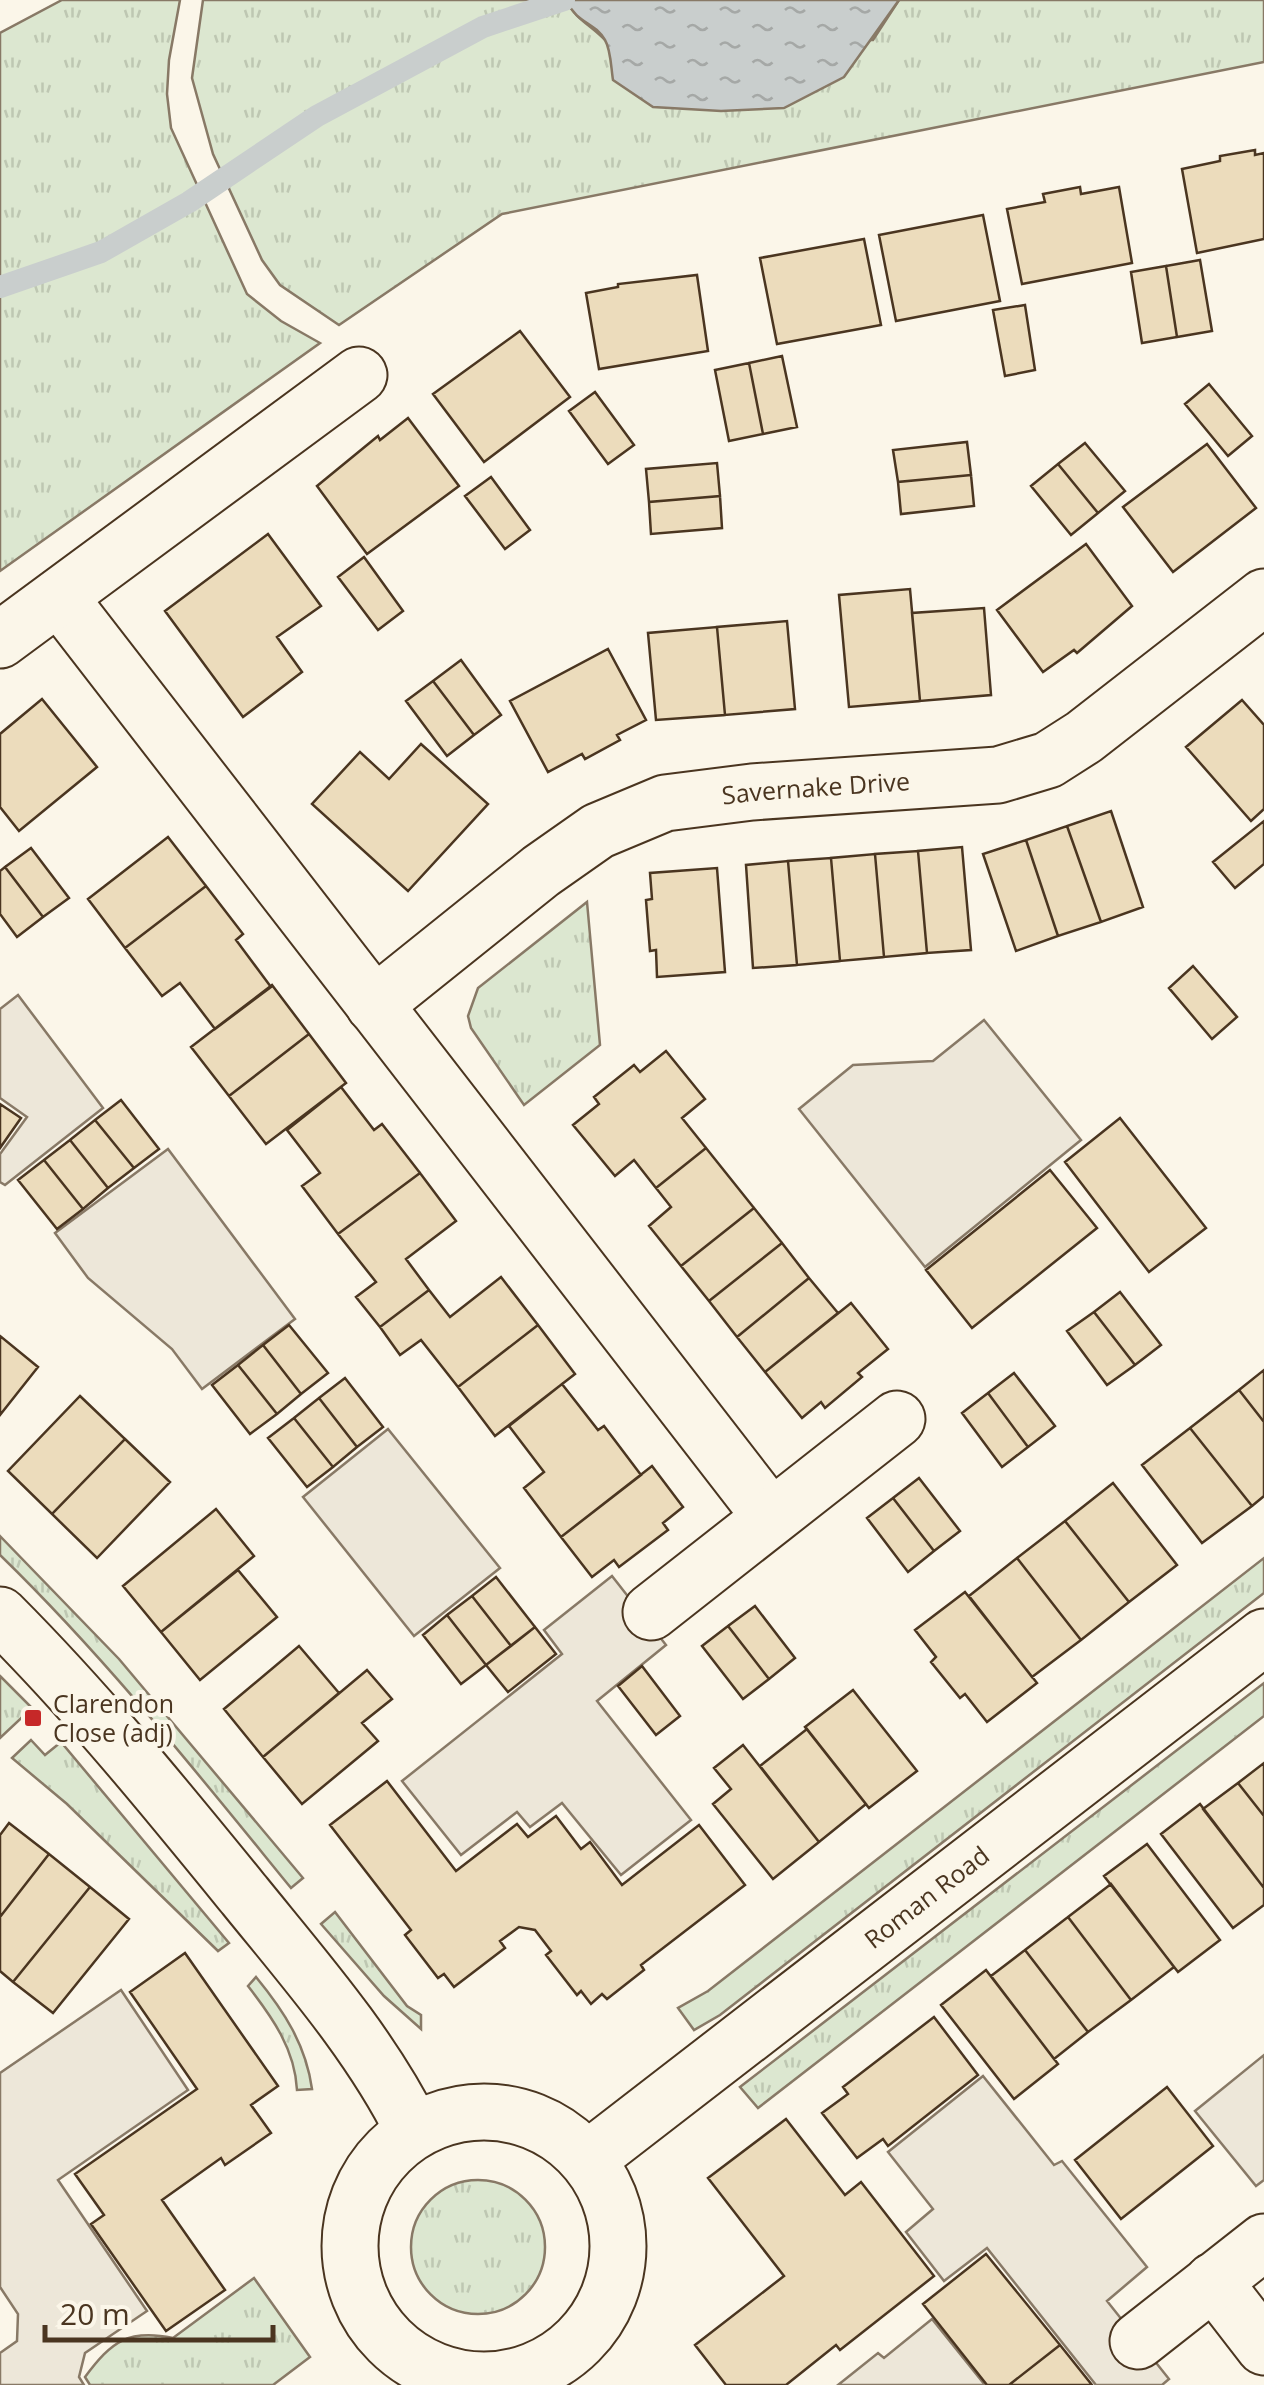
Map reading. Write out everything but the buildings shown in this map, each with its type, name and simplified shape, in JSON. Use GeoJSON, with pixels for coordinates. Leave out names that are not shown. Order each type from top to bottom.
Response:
{"type":"FeatureCollection","features":[{"type":"Feature","properties":{"kind":"street"},"geometry":{"type":"LineString","coordinates":[[0,640],[359,375]]}},
{"type":"Feature","properties":{"kind":"street"},"geometry":{"type":"LineString","coordinates":[[59,597],[772,1518]]}},
{"type":"Feature","properties":{"kind":"street","name":"Savernake Drive"},"geometry":{"type":"LineString","coordinates":[[374,1005],[541,871],[598,832],[665,803],[752,792],[998,775],[1048,760],[1261,606]]}},
{"type":"Feature","properties":{"kind":"street"},"geometry":{"type":"LineString","coordinates":[[650,1612],[897,1419]]}},
{"type":"Feature","properties":{"kind":"street"},"geometry":{"type":"LineString","coordinates":[[0,1614],[126,1750],[274,1932],[390,2082],[413,2130]]}},
{"type":"Feature","properties":{"kind":"street","name":"Roman Road"},"geometry":{"type":"LineString","coordinates":[[588,2159],[1264,1637]]}},
{"type":"Feature","properties":{"kind":"street"},"geometry":{"type":"LineString","coordinates":[[490,2111],[529,2118],[565,2137],[588,2159],[612,2202],[618,2243],[613,2284],[596,2322],[568,2352],[533,2379],[488,2381],[444,2375],[404,2356],[373,2325],[354,2284],[349,2241],[357,2197],[380,2159],[413,2130],[451,2115],[490,2111]]}},
{"type":"Feature","properties":{"kind":"street"},"geometry":{"type":"LineString","coordinates":[[1138,2340],[1264,2242]]}},
{"type":"Feature","properties":{"kind":"street"},"geometry":{"type":"LineString","coordinates":[[1213,2281],[1264,2346]]}},
{"type":"Feature","properties":{"kind":"green space"},"geometry":{"type":"Polygon","coordinates":[[[62,0],[180,0],[169,60],[171,128],[247,294],[281,321],[320,343],[0,571],[0,33],[62,0]]]}},
{"type":"Feature","properties":{"kind":"green space"},"geometry":{"type":"Polygon","coordinates":[[[203,0],[566,0],[579,18],[606,41],[873,40],[899,0],[1264,0],[1264,62],[502,214],[339,325],[280,285],[262,260],[213,154],[192,78],[203,0]]]}},
{"type":"Feature","properties":{"kind":"green space"},"geometry":{"type":"Polygon","coordinates":[[[587,902],[600,1045],[524,1105],[471,1028],[468,1016],[478,988],[587,902]]]}},
{"type":"Feature","properties":{"kind":"green space"},"geometry":{"type":"Polygon","coordinates":[[[0,1536],[119,1659],[303,1878],[291,1888],[114,1676],[0,1555],[0,1536]]]}},
{"type":"Feature","properties":{"kind":"green space"},"geometry":{"type":"Polygon","coordinates":[[[1264,1558],[1264,1593],[720,2015],[694,2030],[678,2008],[708,1991],[1264,1558]]]}},
{"type":"Feature","properties":{"kind":"green space"},"geometry":{"type":"Polygon","coordinates":[[[0,1676],[32,1708],[0,1738],[0,1676]]]}},
{"type":"Feature","properties":{"kind":"green space"},"geometry":{"type":"Polygon","coordinates":[[[1264,1683],[1264,1716],[758,2108],[740,2087],[1264,1683]]]}},
{"type":"Feature","properties":{"kind":"green space"},"geometry":{"type":"Polygon","coordinates":[[[31,1740],[45,1755],[61,1742],[229,1943],[218,1951],[67,1804],[12,1758],[31,1740]]]}},
{"type":"Feature","properties":{"kind":"green space"},"geometry":{"type":"Polygon","coordinates":[[[335,1912],[407,2006],[421,2015],[421,2029],[384,1996],[321,1924],[335,1912]]]}},
{"type":"Feature","properties":{"kind":"green space"},"geometry":{"type":"Polygon","coordinates":[[[256,1977],[292,2029],[305,2058],[312,2089],[297,2090],[287,2047],[248,1986],[256,1977]]]}},
{"type":"Feature","properties":{"kind":"green space"},"geometry":{"type":"Polygon","coordinates":[[[478,2180],[504,2185],[525,2200],[540,2221],[545,2247],[540,2273],[525,2294],[504,2309],[478,2314],[452,2309],[431,2294],[416,2273],[411,2247],[416,2221],[431,2200],[452,2185],[478,2180]]]}},
{"type":"Feature","properties":{"kind":"green space"},"geometry":{"type":"Polygon","coordinates":[[[254,2278],[310,2357],[273,2385],[90,2385],[85,2377],[113,2346],[144,2335],[173,2338],[254,2278]]]}},
{"type":"Feature","properties":{"kind":"shaded area"},"geometry":{"type":"Polygon","coordinates":[[[18,995],[103,1108],[5,1185],[0,1182],[0,1154],[27,1117],[0,1098],[0,1009],[18,995]]]}},
{"type":"Feature","properties":{"kind":"shaded area"},"geometry":{"type":"Polygon","coordinates":[[[984,1020],[1081,1140],[925,1267],[799,1109],[853,1065],[933,1061],[984,1020]]]}},
{"type":"Feature","properties":{"kind":"shaded area"},"geometry":{"type":"Polygon","coordinates":[[[168,1149],[295,1319],[202,1389],[172,1349],[88,1278],[55,1233],[168,1149]]]}},
{"type":"Feature","properties":{"kind":"shaded area"},"geometry":{"type":"Polygon","coordinates":[[[388,1429],[500,1568],[414,1636],[303,1497],[388,1429]]]}},
{"type":"Feature","properties":{"kind":"shaded area"},"geometry":{"type":"Polygon","coordinates":[[[612,1576],[666,1645],[597,1701],[691,1820],[621,1875],[562,1803],[530,1827],[517,1812],[461,1855],[402,1781],[562,1654],[544,1630],[612,1576]]]}},
{"type":"Feature","properties":{"kind":"shaded area"},"geometry":{"type":"Polygon","coordinates":[[[121,1990],[188,2090],[58,2180],[147,2311],[85,2353],[79,2377],[84,2385],[0,2385],[0,2353],[17,2341],[18,2314],[0,2287],[0,2073],[121,1990]]]}},
{"type":"Feature","properties":{"kind":"shaded area"},"geometry":{"type":"Polygon","coordinates":[[[1264,2055],[1264,2180],[1256,2186],[1195,2111],[1264,2055]]]}},
{"type":"Feature","properties":{"kind":"shaded area"},"geometry":{"type":"Polygon","coordinates":[[[983,2076],[1054,2165],[1062,2161],[1147,2267],[1107,2301],[1169,2379],[1162,2385],[1096,2385],[987,2248],[944,2281],[906,2232],[933,2209],[888,2152],[983,2076]]]}},
{"type":"Feature","properties":{"kind":"shaded area"},"geometry":{"type":"Polygon","coordinates":[[[932,2319],[985,2385],[838,2385],[878,2353],[884,2358],[932,2319]]]}},
{"type":"Feature","properties":{"kind":"water"},"geometry":{"type":"Polygon","coordinates":[[[566,0],[899,0],[844,77],[784,108],[721,111],[653,107],[613,80],[605,40],[566,0]]]}},
{"type":"Feature","properties":{"kind":"waterway"},"geometry":{"type":"LineString","coordinates":[[0,287],[101,252],[189,202],[317,116],[483,27],[564,0]]}},
{"type":"Feature","properties":{"kind":"place","name":"Clarendon Close (adj)"},"geometry":{"type":"Point","coordinates":[33,1718]}}]}
